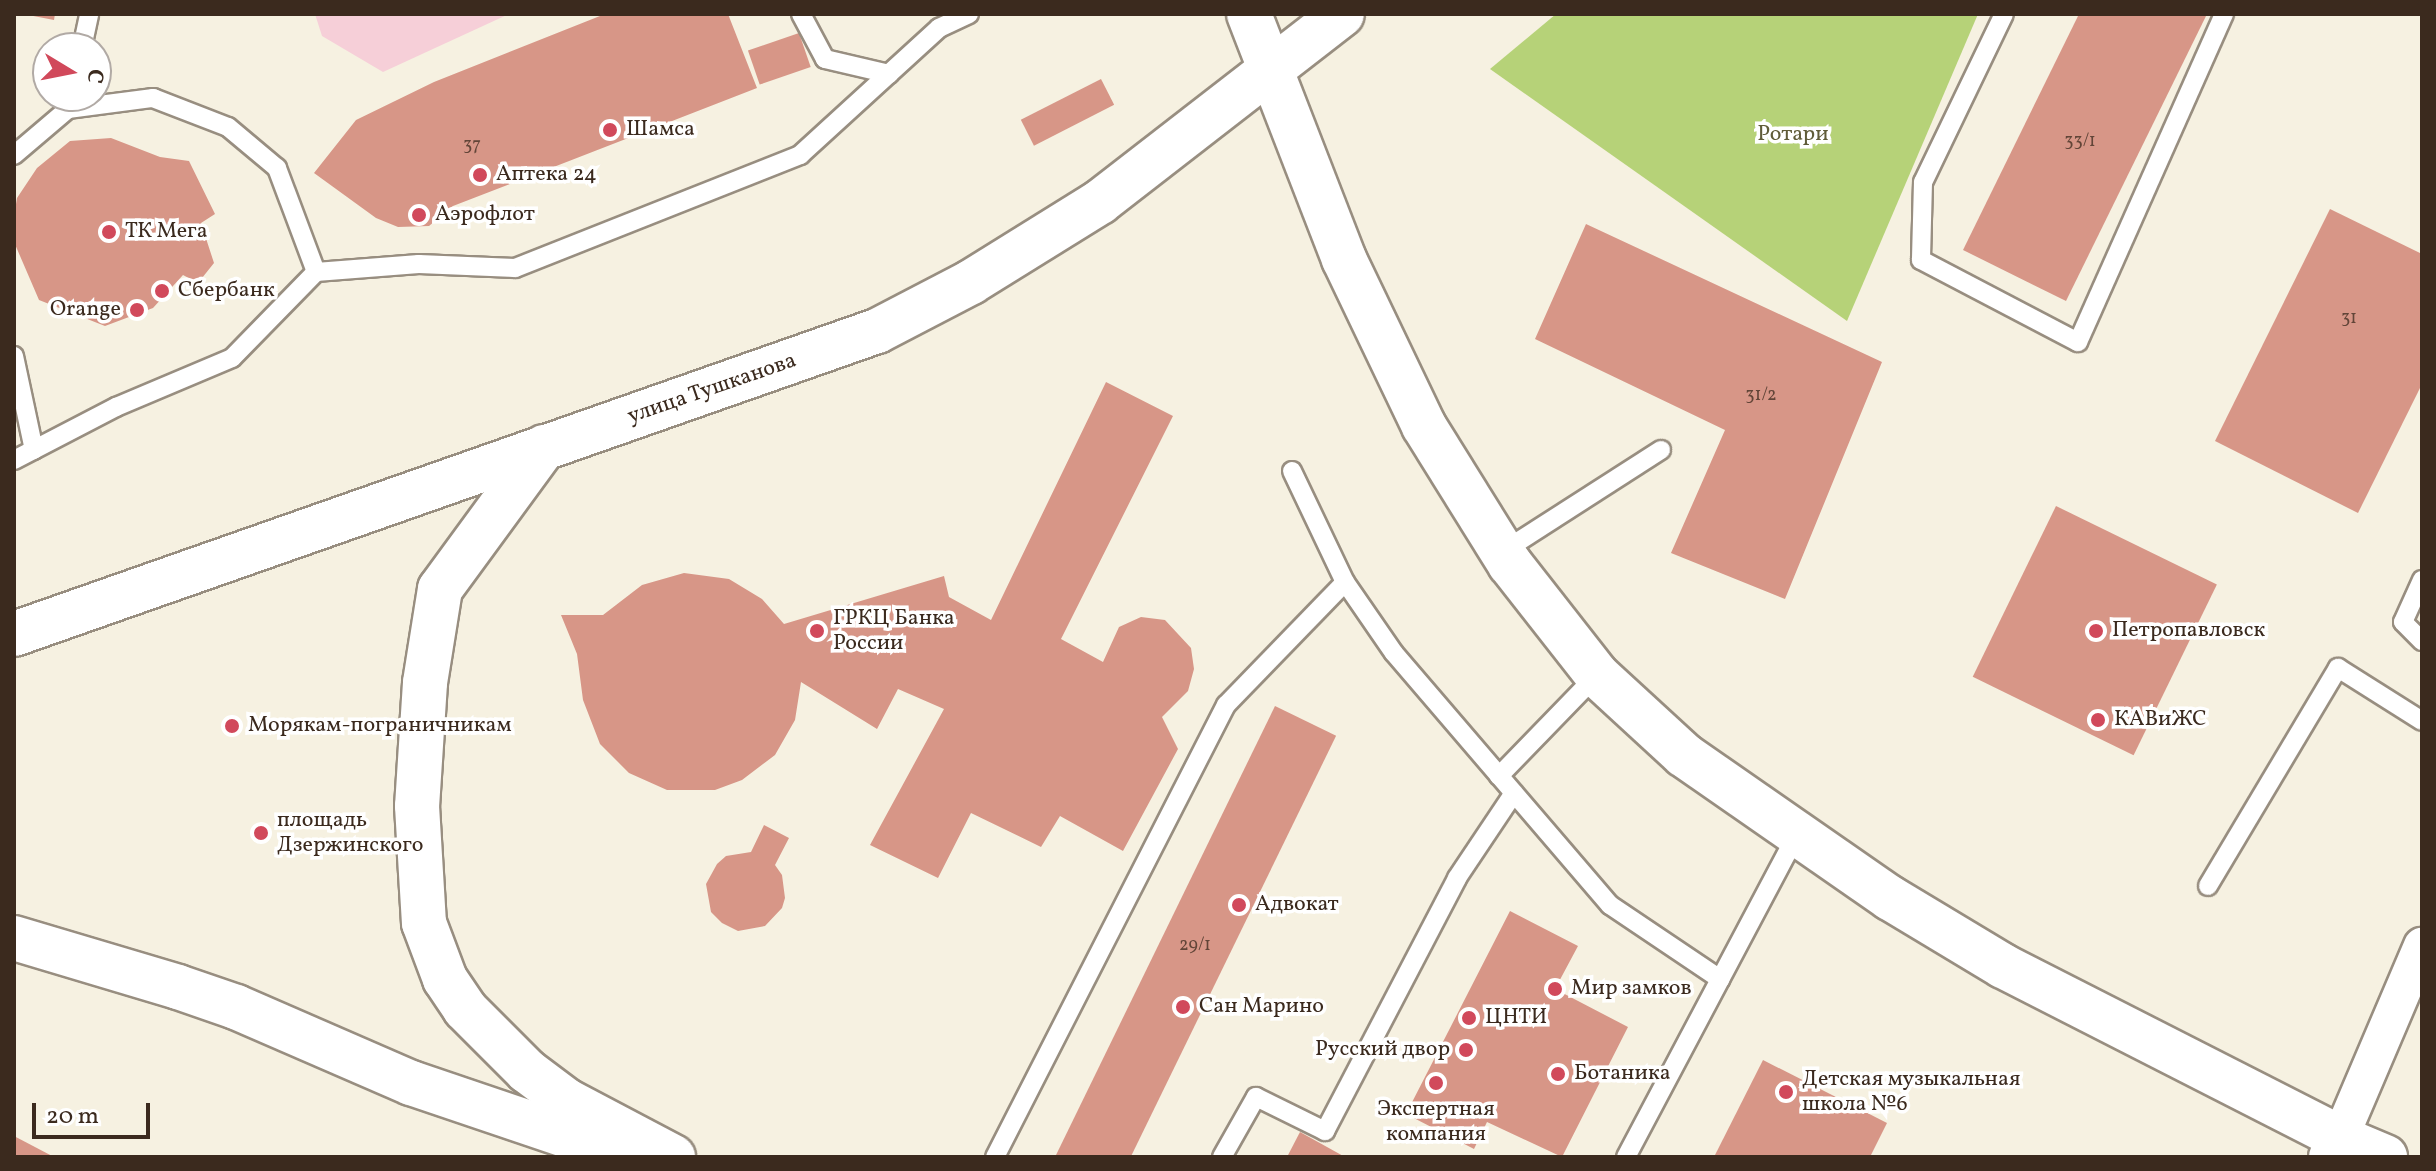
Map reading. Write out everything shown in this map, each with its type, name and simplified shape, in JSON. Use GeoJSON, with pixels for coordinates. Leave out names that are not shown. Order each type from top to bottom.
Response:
{"type":"FeatureCollection","features":[{"type":"Feature","properties":{"kind":"main road"},"geometry":{"type":"LineString","coordinates":[[1249,14],[1332,232],[1424,426],[1502,552],[1597,675],[1684,755],[1796,836],[1890,898],[2003,966],[2335,1148],[2385,1157]]}},
{"type":"Feature","properties":{"kind":"main road","name":"улица Тушканова"},"geometry":{"type":"LineString","coordinates":[[14,634],[877,331],[1038,243],[1100,202],[1342,14]]}},
{"type":"Feature","properties":{"kind":"main road"},"geometry":{"type":"LineString","coordinates":[[544,447],[440,589],[425,683],[417,806],[424,923],[445,979],[465,1009],[549,1089],[673,1157]]}},
{"type":"Feature","properties":{"kind":"main road"},"geometry":{"type":"LineString","coordinates":[[14,938],[207,997],[411,1083],[548,1122],[630,1157]]}},
{"type":"Feature","properties":{"kind":"street"},"geometry":{"type":"LineString","coordinates":[[2335,1148],[2422,946]]}},
{"type":"Feature","properties":{"kind":"lane"},"geometry":{"type":"LineString","coordinates":[[801,14],[825,59],[889,74]]}},
{"type":"Feature","properties":{"kind":"lane"},"geometry":{"type":"LineString","coordinates":[[14,460],[116,407],[232,358],[316,272],[419,264],[515,268],[800,155],[939,28],[969,14]]}},
{"type":"Feature","properties":{"kind":"lane"},"geometry":{"type":"LineString","coordinates":[[2004,14],[1923,182],[1921,260],[2078,342],[2224,14]]}},
{"type":"Feature","properties":{"kind":"lane"},"geometry":{"type":"LineString","coordinates":[[112,100],[153,98],[228,127],[277,168],[316,272]]}},
{"type":"Feature","properties":{"kind":"lane"},"geometry":{"type":"LineString","coordinates":[[14,155],[60,112]]}},
{"type":"Feature","properties":{"kind":"lane"},"geometry":{"type":"LineString","coordinates":[[14,356],[34,450]]}},
{"type":"Feature","properties":{"kind":"lane"},"geometry":{"type":"LineString","coordinates":[[1502,552],[1661,450]]}},
{"type":"Feature","properties":{"kind":"lane"},"geometry":{"type":"LineString","coordinates":[[1292,471],[1345,582],[1394,653],[1610,905],[1720,979]]}},
{"type":"Feature","properties":{"kind":"lane"},"geometry":{"type":"LineString","coordinates":[[2422,580],[2403,622],[2422,641]]}},
{"type":"Feature","properties":{"kind":"lane"},"geometry":{"type":"LineString","coordinates":[[995,1157],[1226,705],[1345,582]]}},
{"type":"Feature","properties":{"kind":"lane"},"geometry":{"type":"LineString","coordinates":[[2208,886],[2338,668],[2422,721]]}},
{"type":"Feature","properties":{"kind":"lane"},"geometry":{"type":"LineString","coordinates":[[1499,776],[1597,675]]}},
{"type":"Feature","properties":{"kind":"lane"},"geometry":{"type":"LineString","coordinates":[[1222,1157],[1256,1097],[1325,1131],[1457,878],[1514,793]]}},
{"type":"Feature","properties":{"kind":"lane"},"geometry":{"type":"LineString","coordinates":[[1626,1157],[1796,836]]}},
{"type":"Feature","properties":{"kind":"lane"},"geometry":{"type":"LineString","coordinates":[[465,1009],[548,1122]]}},
{"type":"Feature","properties":{"kind":"shaded area"},"geometry":{"type":"Polygon","coordinates":[[[315,14],[509,14],[383,72],[322,36],[315,14]]]}},
{"type":"Feature","properties":{"kind":"green space","name":"Ротари"},"geometry":{"type":"Polygon","coordinates":[[[1556,14],[1978,14],[1847,321],[1490,69],[1556,14]]]}},
{"type":"Feature","properties":{"kind":"building"},"geometry":{"type":"Polygon","coordinates":[[[23,14],[55,14],[54,20],[23,14]]]}},
{"type":"Feature","properties":{"kind":"building"},"geometry":{"type":"Polygon","coordinates":[[[605,14],[728,14],[757,88],[453,206],[429,226],[398,227],[376,218],[314,173],[356,120],[434,82],[605,14]]]}},
{"type":"Feature","properties":{"kind":"building"},"geometry":{"type":"Polygon","coordinates":[[[2079,14],[2207,14],[2066,301],[1963,250],[2079,14]]]}},
{"type":"Feature","properties":{"kind":"building"},"geometry":{"type":"Polygon","coordinates":[[[799,33],[811,67],[760,85],[748,51],[799,33]]]}},
{"type":"Feature","properties":{"kind":"building"},"geometry":{"type":"Polygon","coordinates":[[[1101,79],[1114,105],[1034,146],[1021,120],[1101,79]]]}},
{"type":"Feature","properties":{"kind":"building","name":"ТК Мега"},"geometry":{"type":"Polygon","coordinates":[[[111,138],[160,157],[189,161],[215,214],[201,223],[214,263],[198,283],[183,275],[153,308],[105,326],[39,300],[14,242],[14,216],[17,198],[37,168],[70,141],[111,138]]]}},
{"type":"Feature","properties":{"kind":"building"},"geometry":{"type":"Polygon","coordinates":[[[2330,209],[2422,254],[2422,384],[2358,513],[2215,441],[2330,209]]]}},
{"type":"Feature","properties":{"kind":"building"},"geometry":{"type":"Polygon","coordinates":[[[1586,224],[1882,362],[1785,599],[1671,553],[1725,430],[1535,339],[1586,224]]]}},
{"type":"Feature","properties":{"kind":"building","name":"ГРКЦ Банка России"},"geometry":{"type":"Polygon","coordinates":[[[1106,382],[1173,416],[1061,639],[1103,662],[1119,627],[1141,617],[1165,620],[1191,648],[1194,669],[1188,691],[1162,717],[1178,749],[1123,851],[1060,816],[1041,847],[971,813],[938,878],[870,845],[944,709],[898,689],[877,729],[801,682],[795,720],[775,755],[742,780],[715,790],[667,790],[629,773],[600,744],[583,700],[577,654],[561,615],[603,615],[642,585],[684,573],[729,579],[762,599],[784,624],[944,576],[949,597],[991,620],[1106,382]]]}},
{"type":"Feature","properties":{"kind":"building","name":"Петропавловск"},"geometry":{"type":"Polygon","coordinates":[[[2056,506],[2217,584],[2134,755],[1973,677],[2056,506]]]}},
{"type":"Feature","properties":{"kind":"building"},"geometry":{"type":"Polygon","coordinates":[[[1275,706],[1336,736],[1131,1157],[1055,1157],[1275,706]]]}},
{"type":"Feature","properties":{"kind":"building"},"geometry":{"type":"Polygon","coordinates":[[[764,825],[789,838],[775,865],[782,875],[785,898],[782,908],[765,926],[738,931],[722,923],[711,912],[706,884],[717,864],[726,856],[751,852],[764,825]]]}},
{"type":"Feature","properties":{"kind":"building"},"geometry":{"type":"Polygon","coordinates":[[[1510,911],[1578,946],[1555,989],[1628,1027],[1562,1157],[1487,1122],[1474,1149],[1406,1114],[1510,911]]]}},
{"type":"Feature","properties":{"kind":"building","name":"Детская музыкальная школа №6"},"geometry":{"type":"Polygon","coordinates":[[[1763,1060],[1887,1123],[1870,1157],[1714,1157],[1763,1060]]]}},
{"type":"Feature","properties":{"kind":"building"},"geometry":{"type":"Polygon","coordinates":[[[1300,1132],[1345,1157],[1287,1157],[1300,1132]]]}},
{"type":"Feature","properties":{"kind":"building"},"geometry":{"type":"Polygon","coordinates":[[[14,1136],[54,1157],[14,1157],[14,1136]]]}},
{"type":"Feature","properties":{"kind":"place","name":"Шамса"},"geometry":{"type":"Point","coordinates":[610,130]}},
{"type":"Feature","properties":{"kind":"place","name":"Аптека 24"},"geometry":{"type":"Point","coordinates":[480,175]}},
{"type":"Feature","properties":{"kind":"place","name":"Аэрофлот"},"geometry":{"type":"Point","coordinates":[419,215]}},
{"type":"Feature","properties":{"kind":"place","name":"ТК Мега"},"geometry":{"type":"Point","coordinates":[109,232]}},
{"type":"Feature","properties":{"kind":"place","name":"Сбербанк"},"geometry":{"type":"Point","coordinates":[162,291]}},
{"type":"Feature","properties":{"kind":"place","name":"Orange"},"geometry":{"type":"Point","coordinates":[137,310]}},
{"type":"Feature","properties":{"kind":"place","name":"ГРКЦ Банка России"},"geometry":{"type":"Point","coordinates":[817,631]}},
{"type":"Feature","properties":{"kind":"place","name":"Петропавловск"},"geometry":{"type":"Point","coordinates":[2096,631]}},
{"type":"Feature","properties":{"kind":"place","name":"КАВиЖС"},"geometry":{"type":"Point","coordinates":[2098,720]}},
{"type":"Feature","properties":{"kind":"place","name":"Морякам-пограничникам"},"geometry":{"type":"Point","coordinates":[232,726]}},
{"type":"Feature","properties":{"kind":"place","name":"площадь Дзержинского"},"geometry":{"type":"Point","coordinates":[261,833]}},
{"type":"Feature","properties":{"kind":"place","name":"Адвокат"},"geometry":{"type":"Point","coordinates":[1239,905]}},
{"type":"Feature","properties":{"kind":"place","name":"Мир замков"},"geometry":{"type":"Point","coordinates":[1555,989]}},
{"type":"Feature","properties":{"kind":"place","name":"Сан Марино"},"geometry":{"type":"Point","coordinates":[1183,1007]}},
{"type":"Feature","properties":{"kind":"place","name":"ЦНТИ"},"geometry":{"type":"Point","coordinates":[1469,1018]}},
{"type":"Feature","properties":{"kind":"place","name":"Русский двор"},"geometry":{"type":"Point","coordinates":[1466,1050]}},
{"type":"Feature","properties":{"kind":"place","name":"Ботаника"},"geometry":{"type":"Point","coordinates":[1558,1074]}},
{"type":"Feature","properties":{"kind":"place","name":"Экспертная компания"},"geometry":{"type":"Point","coordinates":[1436,1083]}},
{"type":"Feature","properties":{"kind":"place","name":"Детская музыкальная школа №6"},"geometry":{"type":"Point","coordinates":[1786,1092]}}]}
